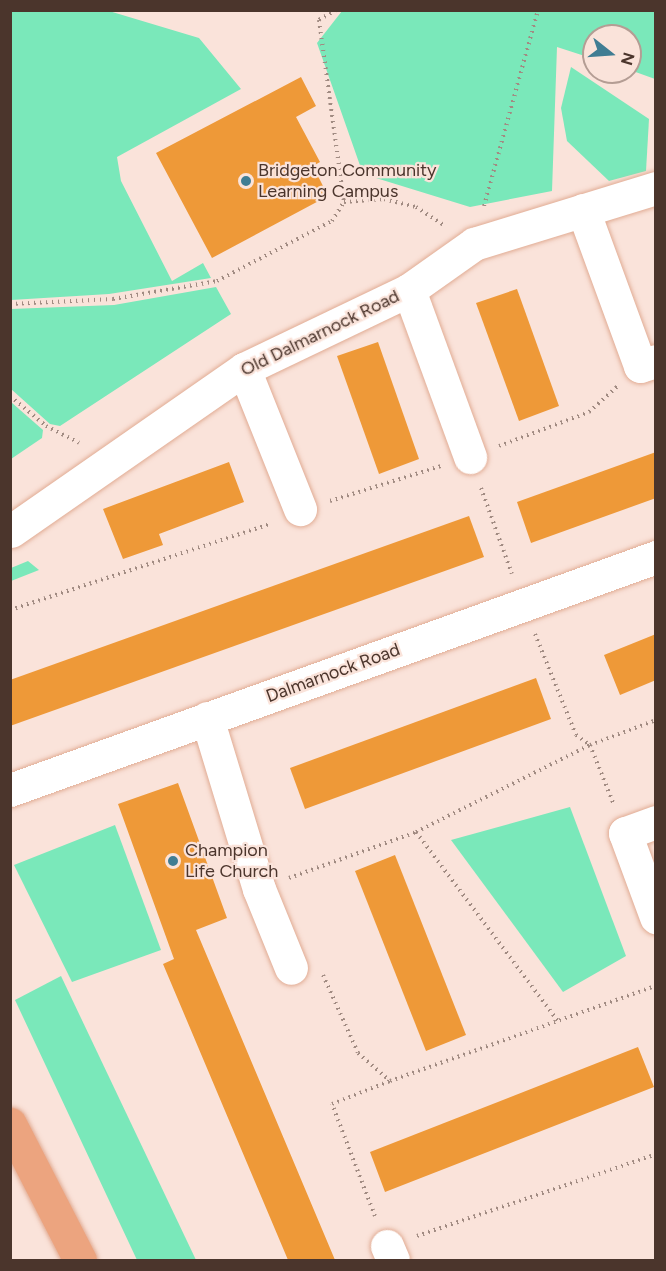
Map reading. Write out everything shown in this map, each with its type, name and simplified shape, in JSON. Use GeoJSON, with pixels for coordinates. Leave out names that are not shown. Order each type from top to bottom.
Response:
{"type":"FeatureCollection","features":[{"type":"Feature","properties":{"kind":"main road"},"geometry":{"type":"LineString","coordinates":[[10,1124],[80,1260]]}},
{"type":"Feature","properties":{"kind":"street","name":"Old Dalmarnock Road"},"geometry":{"type":"LineString","coordinates":[[11,531],[109,459],[244,369],[409,290],[474,244],[656,188]]}},
{"type":"Feature","properties":{"kind":"street"},"geometry":{"type":"LineString","coordinates":[[583,210],[640,366],[656,361]]}},
{"type":"Feature","properties":{"kind":"street"},"geometry":{"type":"LineString","coordinates":[[409,290],[470,457]]}},
{"type":"Feature","properties":{"kind":"street"},"geometry":{"type":"LineString","coordinates":[[244,369],[300,509]]}},
{"type":"Feature","properties":{"kind":"street","name":"Dalmarnock Road"},"geometry":{"type":"LineString","coordinates":[[10,790],[656,556]]}},
{"type":"Feature","properties":{"kind":"street"},"geometry":{"type":"LineString","coordinates":[[207,718],[259,889],[291,968]]}},
{"type":"Feature","properties":{"kind":"street"},"geometry":{"type":"LineString","coordinates":[[656,822],[625,833],[656,918]]}},
{"type":"Feature","properties":{"kind":"path"},"geometry":{"type":"LineString","coordinates":[[10,304],[113,299],[217,281],[332,221],[344,202],[319,20],[336,10]]}},
{"type":"Feature","properties":{"kind":"path"},"geometry":{"type":"LineString","coordinates":[[344,202],[371,197],[416,207],[474,244],[537,10]]}},
{"type":"Feature","properties":{"kind":"path"},"geometry":{"type":"LineString","coordinates":[[10,396],[46,426],[109,459]]}},
{"type":"Feature","properties":{"kind":"path"},"geometry":{"type":"LineString","coordinates":[[10,610],[266,526],[300,509],[470,457]]}},
{"type":"Feature","properties":{"kind":"path"},"geometry":{"type":"LineString","coordinates":[[259,889],[416,832],[590,745],[656,720]]}},
{"type":"Feature","properties":{"kind":"path"},"geometry":{"type":"LineString","coordinates":[[416,832],[558,1021]]}},
{"type":"Feature","properties":{"kind":"path"},"geometry":{"type":"LineString","coordinates":[[291,968],[321,972],[358,1053],[390,1081]]}},
{"type":"Feature","properties":{"kind":"path"},"geometry":{"type":"LineString","coordinates":[[656,986],[332,1104],[390,1253],[656,1154]]}},
{"type":"Feature","properties":{"kind":"green space"},"geometry":{"type":"Polygon","coordinates":[[[10,11],[109,11],[199,38],[241,89],[117,157],[121,181],[172,281],[203,263],[211,278],[109,294],[11,300],[10,11]]]}},
{"type":"Feature","properties":{"kind":"green space"},"geometry":{"type":"Polygon","coordinates":[[[342,11],[655,11],[655,79],[642,74],[642,24],[582,24],[582,55],[557,47],[552,191],[470,207],[363,174],[317,43],[342,11]]]}},
{"type":"Feature","properties":{"kind":"green space"},"geometry":{"type":"Polygon","coordinates":[[[571,67],[582,74],[582,84],[596,84],[649,119],[646,171],[609,181],[567,141],[561,108],[571,67]]]}},
{"type":"Feature","properties":{"kind":"green space"},"geometry":{"type":"Polygon","coordinates":[[[216,287],[231,314],[60,426],[50,424],[11,389],[11,309],[114,305],[216,287]]]}},
{"type":"Feature","properties":{"kind":"green space"},"geometry":{"type":"Polygon","coordinates":[[[11,402],[43,430],[42,438],[11,459],[11,402]]]}},
{"type":"Feature","properties":{"kind":"green space"},"geometry":{"type":"Polygon","coordinates":[[[28,561],[39,570],[11,581],[11,568],[28,561]]]}},
{"type":"Feature","properties":{"kind":"green space"},"geometry":{"type":"Polygon","coordinates":[[[570,807],[626,956],[563,992],[451,840],[570,807]]]}},
{"type":"Feature","properties":{"kind":"green space"},"geometry":{"type":"Polygon","coordinates":[[[115,825],[161,950],[72,982],[14,865],[115,825]]]}},
{"type":"Feature","properties":{"kind":"green space"},"geometry":{"type":"Polygon","coordinates":[[[61,976],[196,1260],[137,1260],[15,1000],[61,976]]]}},
{"type":"Feature","properties":{"kind":"building","name":"Bridgeton Community Learning Campus"},"geometry":{"type":"Polygon","coordinates":[[[301,77],[316,106],[296,117],[320,162],[313,166],[328,196],[212,258],[156,153],[301,77]]]}},
{"type":"Feature","properties":{"kind":"building"},"geometry":{"type":"Polygon","coordinates":[[[517,289],[559,406],[519,421],[476,303],[517,289]]]}},
{"type":"Feature","properties":{"kind":"building"},"geometry":{"type":"Polygon","coordinates":[[[378,342],[419,459],[379,474],[337,356],[378,342]]]}},
{"type":"Feature","properties":{"kind":"building"},"geometry":{"type":"Polygon","coordinates":[[[656,452],[656,498],[531,543],[517,502],[656,452]]]}},
{"type":"Feature","properties":{"kind":"building"},"geometry":{"type":"Polygon","coordinates":[[[229,462],[244,502],[159,534],[163,545],[123,559],[103,509],[229,462]]]}},
{"type":"Feature","properties":{"kind":"building"},"geometry":{"type":"Polygon","coordinates":[[[469,516],[484,557],[10,726],[10,680],[469,516]]]}},
{"type":"Feature","properties":{"kind":"building"},"geometry":{"type":"Polygon","coordinates":[[[656,634],[656,680],[620,695],[604,655],[656,634]]]}},
{"type":"Feature","properties":{"kind":"building"},"geometry":{"type":"Polygon","coordinates":[[[536,678],[551,719],[305,809],[290,768],[536,678]]]}},
{"type":"Feature","properties":{"kind":"building"},"geometry":{"type":"Polygon","coordinates":[[[178,783],[227,918],[196,930],[335,1260],[288,1260],[163,964],[174,959],[118,804],[178,783]]]}},
{"type":"Feature","properties":{"kind":"building"},"geometry":{"type":"Polygon","coordinates":[[[395,855],[466,1035],[426,1051],[355,871],[395,855]]]}},
{"type":"Feature","properties":{"kind":"building"},"geometry":{"type":"Polygon","coordinates":[[[638,1047],[654,1087],[385,1192],[370,1152],[638,1047]]]}},
{"type":"Feature","properties":{"kind":"place","name":"Bridgeton Community Learning Campus"},"geometry":{"type":"Point","coordinates":[246,181]}},
{"type":"Feature","properties":{"kind":"place","name":"Champion Life Church"},"geometry":{"type":"Point","coordinates":[173,861]}}]}
